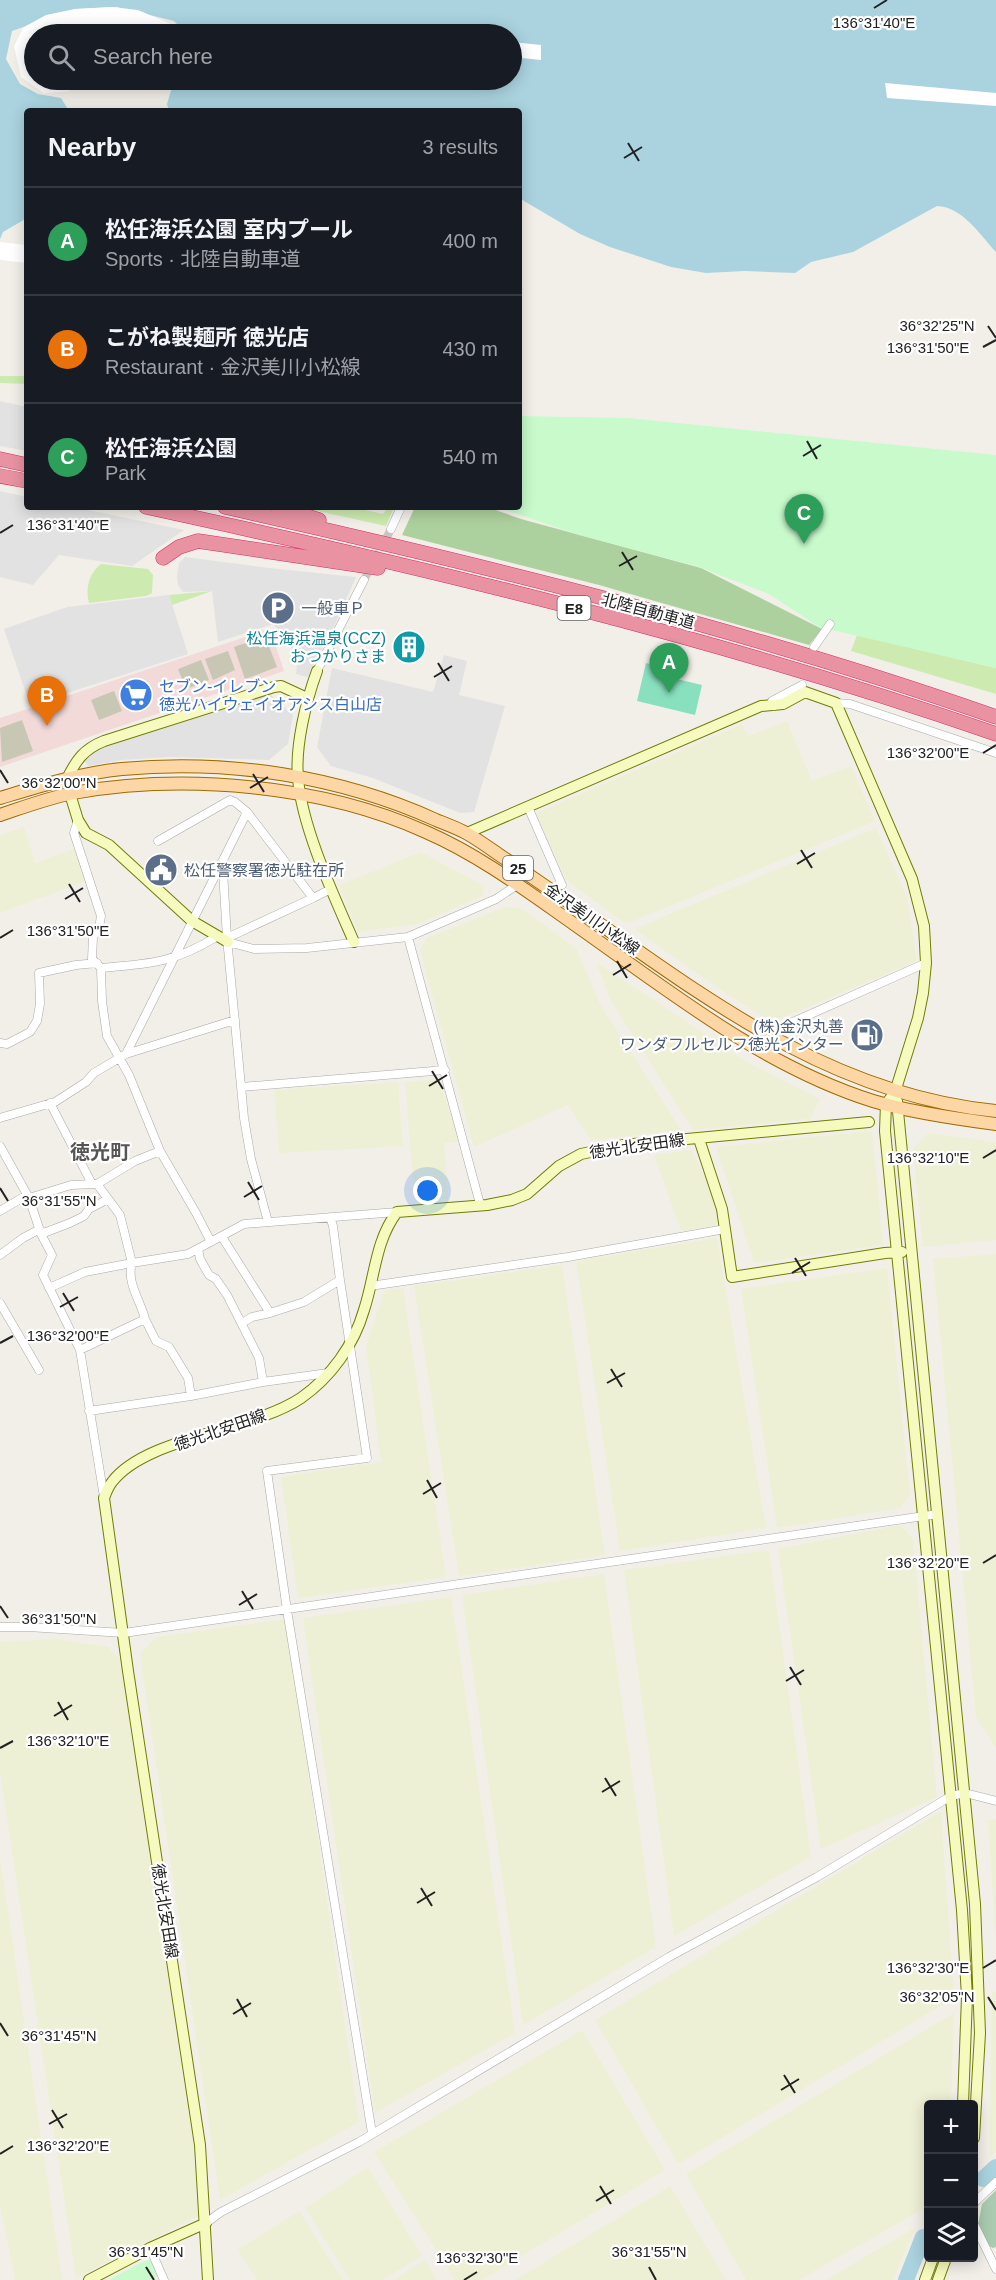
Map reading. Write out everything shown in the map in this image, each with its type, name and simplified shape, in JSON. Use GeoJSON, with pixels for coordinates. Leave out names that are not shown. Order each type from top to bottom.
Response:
{"type":"FeatureCollection","features":[{"type":"Feature","properties":{"kind":"highway"},"geometry":{"type":"LineString","coordinates":[[0,459],[24,464]]}},
{"type":"Feature","properties":{"kind":"highway"},"geometry":{"type":"LineString","coordinates":[[0,476],[24,480]]}},
{"type":"Feature","properties":{"kind":"highway","name":"北陸自動車道"},"geometry":{"type":"LineString","coordinates":[[160,510],[329,547],[677,635],[820,677],[996,734]]}},
{"type":"Feature","properties":{"kind":"highway","name":"北陸自動車道"},"geometry":{"type":"LineString","coordinates":[[237,510],[529,580],[684,621],[824,662],[996,717]]}},
{"type":"Feature","properties":{"kind":"highway"},"geometry":{"type":"LineString","coordinates":[[288,510],[370,535],[504,570],[529,580]]}},
{"type":"Feature","properties":{"kind":"highway"},"geometry":{"type":"LineString","coordinates":[[163,558],[179,547],[198,541],[389,569],[525,595]]}},
{"type":"Feature","properties":{"kind":"main road","name":"金沢美川小松線"},"geometry":{"type":"LineString","coordinates":[[0,798],[67,779],[120,770],[205,766],[298,777],[370,793],[466,833],[681,982],[750,1026],[812,1059],[895,1092],[926,1100],[996,1111]]}},
{"type":"Feature","properties":{"kind":"main road","name":"金沢美川小松線"},"geometry":{"type":"LineString","coordinates":[[0,814],[70,794],[114,787],[173,783],[300,793],[380,815],[427,832],[517,885],[719,1025],[778,1060],[816,1079],[892,1105],[996,1124]]}},
{"type":"Feature","properties":{"kind":"street"},"geometry":{"type":"LineString","coordinates":[[391,529],[400,510]]}},
{"type":"Feature","properties":{"kind":"street"},"geometry":{"type":"LineString","coordinates":[[354,942],[331,890],[308,824],[298,777],[307,698],[317,671],[364,580]]}},
{"type":"Feature","properties":{"kind":"street"},"geometry":{"type":"LineString","coordinates":[[814,647],[830,624]]}},
{"type":"Feature","properties":{"kind":"street"},"geometry":{"type":"LineString","coordinates":[[774,706],[772,701],[802,685]]}},
{"type":"Feature","properties":{"kind":"street"},"geometry":{"type":"LineString","coordinates":[[67,779],[74,763],[90,747],[104,741],[274,687],[281,686],[307,698]]}},
{"type":"Feature","properties":{"kind":"street"},"geometry":{"type":"LineString","coordinates":[[466,833],[761,706],[774,706],[805,692],[836,703],[850,704],[996,753]]}},
{"type":"Feature","properties":{"kind":"street"},"geometry":{"type":"LineString","coordinates":[[836,703],[915,886],[924,926],[926,963],[918,1018],[885,1131],[951,1796],[968,1997],[963,2100]]}},
{"type":"Feature","properties":{"kind":"street"},"geometry":{"type":"LineString","coordinates":[[70,794],[78,820],[86,833],[109,845],[192,921],[224,939],[254,949],[307,948],[408,937],[496,898],[517,885]]}},
{"type":"Feature","properties":{"kind":"street"},"geometry":{"type":"LineString","coordinates":[[158,840],[230,800],[247,812],[314,898]]}},
{"type":"Feature","properties":{"kind":"street"},"geometry":{"type":"LineString","coordinates":[[528,807],[562,885]]}},
{"type":"Feature","properties":{"kind":"street"},"geometry":{"type":"LineString","coordinates":[[123,1056],[247,812]]}},
{"type":"Feature","properties":{"kind":"street"},"geometry":{"type":"LineString","coordinates":[[78,820],[74,833],[101,915],[99,928],[93,937],[92,959],[99,966],[107,1036],[123,1056],[160,1151],[211,1242]]}},
{"type":"Feature","properties":{"kind":"street"},"geometry":{"type":"LineString","coordinates":[[220,864],[224,871],[224,939],[250,1159],[268,1222]]}},
{"type":"Feature","properties":{"kind":"street"},"geometry":{"type":"LineString","coordinates":[[0,1043],[7,1044],[30,1032],[37,1021],[40,1004],[39,974],[76,965],[99,966],[173,959],[224,939],[331,890]]}},
{"type":"Feature","properties":{"kind":"street"},"geometry":{"type":"LineString","coordinates":[[408,937],[480,1204]]}},
{"type":"Feature","properties":{"kind":"street"},"geometry":{"type":"LineString","coordinates":[[769,1024],[777,1029],[926,963]]}},
{"type":"Feature","properties":{"kind":"street"},"geometry":{"type":"LineString","coordinates":[[0,1118],[50,1103],[86,1082],[94,1073],[123,1056],[235,1020]]}},
{"type":"Feature","properties":{"kind":"street"},"geometry":{"type":"LineString","coordinates":[[241,1087],[445,1070]]}},
{"type":"Feature","properties":{"kind":"street"},"geometry":{"type":"LineString","coordinates":[[50,1103],[94,1184],[120,1215],[132,1263],[130,1268],[134,1291],[141,1302],[145,1319],[156,1341],[169,1347],[188,1378],[191,1396]]}},
{"type":"Feature","properties":{"kind":"street"},"geometry":{"type":"LineString","coordinates":[[892,1105],[912,1252],[964,1793],[980,1991],[977,2100]]}},
{"type":"Feature","properties":{"kind":"street"},"geometry":{"type":"LineString","coordinates":[[699,1139],[869,1122]]}},
{"type":"Feature","properties":{"kind":"street","name":"徳光北安田線"},"geometry":{"type":"LineString","coordinates":[[208,2280],[200,2145],[104,1498],[110,1483],[137,1460],[289,1405],[311,1390],[328,1373],[351,1343],[364,1310],[384,1235],[397,1212],[512,1200],[527,1194],[559,1166],[581,1154],[623,1144],[699,1139],[722,1209],[732,1277],[897,1252],[912,1252]]}},
{"type":"Feature","properties":{"kind":"street"},"geometry":{"type":"LineString","coordinates":[[0,1146],[2,1157],[28,1196],[52,1255],[43,1275],[80,1350],[104,1498]]}},
{"type":"Feature","properties":{"kind":"street"},"geometry":{"type":"LineString","coordinates":[[0,1211],[28,1196],[71,1185],[94,1184],[135,1161],[160,1151]]}},
{"type":"Feature","properties":{"kind":"street"},"geometry":{"type":"LineString","coordinates":[[0,1255],[23,1238],[70,1223],[108,1199]]}},
{"type":"Feature","properties":{"kind":"street"},"geometry":{"type":"LineString","coordinates":[[49,1288],[85,1272],[176,1257],[198,1249],[244,1224],[397,1212]]}},
{"type":"Feature","properties":{"kind":"street"},"geometry":{"type":"LineString","coordinates":[[330,1217],[368,1458],[267,1471],[287,1610],[372,2133]]}},
{"type":"Feature","properties":{"kind":"street"},"geometry":{"type":"LineString","coordinates":[[370,1286],[568,1257],[725,1229]]}},
{"type":"Feature","properties":{"kind":"street"},"geometry":{"type":"LineString","coordinates":[[222,1236],[270,1313]]}},
{"type":"Feature","properties":{"kind":"street"},"geometry":{"type":"LineString","coordinates":[[198,1249],[200,1259],[209,1275],[216,1279],[227,1295],[260,1358],[263,1382]]}},
{"type":"Feature","properties":{"kind":"street"},"geometry":{"type":"LineString","coordinates":[[242,1323],[252,1317],[304,1302],[340,1280]]}},
{"type":"Feature","properties":{"kind":"street"},"geometry":{"type":"LineString","coordinates":[[0,1303],[3,1314],[39,1370]]}},
{"type":"Feature","properties":{"kind":"street"},"geometry":{"type":"LineString","coordinates":[[80,1350],[145,1319]]}},
{"type":"Feature","properties":{"kind":"street"},"geometry":{"type":"LineString","coordinates":[[89,1411],[328,1373]]}},
{"type":"Feature","properties":{"kind":"street"},"geometry":{"type":"LineString","coordinates":[[0,1627],[28,1626],[124,1633],[922,1514],[938,1514]]}},
{"type":"Feature","properties":{"kind":"street"},"geometry":{"type":"LineString","coordinates":[[89,2280],[150,2248],[206,2223],[221,2212],[359,2142],[669,1957],[817,1877],[951,1796],[964,1793],[996,1801]]}},
{"type":"Feature","properties":{"kind":"street"},"geometry":{"type":"LineString","coordinates":[[978,2199],[996,2182]]}},
{"type":"Feature","properties":{"kind":"street"},"geometry":{"type":"LineString","coordinates":[[978,2231],[992,2254],[996,2269]]}},
{"type":"Feature","properties":{"kind":"street"},"geometry":{"type":"LineString","coordinates":[[150,2248],[164,2280]]}},
{"type":"Feature","properties":{"kind":"street"},"geometry":{"type":"LineString","coordinates":[[925,2280],[932,2262]]}},
{"type":"Feature","properties":{"kind":"street"},"geometry":{"type":"LineString","coordinates":[[938,2280],[945,2262]]}},
{"type":"Feature","properties":{"kind":"shaded area"},"geometry":{"type":"Polygon","coordinates":[[[0,401],[24,406],[24,450],[0,446],[0,401]]]}},
{"type":"Feature","properties":{"kind":"shaded area"},"geometry":{"type":"Polygon","coordinates":[[[0,491],[24,496],[24,510],[88,510],[184,530],[132,566],[59,555],[33,585],[0,577],[0,491]]]}},
{"type":"Feature","properties":{"kind":"shaded area","name":"一般車Ｐ"},"geometry":{"type":"Polygon","coordinates":[[[185,557],[356,577],[328,640],[317,656],[308,677],[296,674],[298,656],[273,624],[218,642],[212,591],[183,592],[178,585],[179,563],[185,557]]]}},
{"type":"Feature","properties":{"kind":"shaded area"},"geometry":{"type":"Polygon","coordinates":[[[169,595],[188,654],[30,705],[4,629],[67,607],[169,595]]]}},
{"type":"Feature","properties":{"kind":"shaded area"},"geometry":{"type":"Polygon","coordinates":[[[270,629],[284,671],[0,767],[0,718],[270,629]]]}},
{"type":"Feature","properties":{"kind":"shaded area"},"geometry":{"type":"Polygon","coordinates":[[[265,636],[277,667],[245,679],[234,647],[265,636]]]}},
{"type":"Feature","properties":{"kind":"shaded area"},"geometry":{"type":"Polygon","coordinates":[[[228,651],[235,670],[213,680],[205,659],[228,651]]]}},
{"type":"Feature","properties":{"kind":"shaded area"},"geometry":{"type":"Polygon","coordinates":[[[444,655],[467,661],[459,695],[505,706],[474,812],[460,813],[373,778],[331,766],[317,747],[332,668],[433,692],[444,655]]]}},
{"type":"Feature","properties":{"kind":"shaded area"},"geometry":{"type":"Polygon","coordinates":[[[201,660],[209,680],[186,689],[178,669],[201,660]]]}},
{"type":"Feature","properties":{"kind":"shaded area"},"geometry":{"type":"Polygon","coordinates":[[[114,691],[122,711],[99,720],[91,700],[114,691]]]}},
{"type":"Feature","properties":{"kind":"shaded area"},"geometry":{"type":"Polygon","coordinates":[[[270,694],[293,715],[288,744],[269,760],[170,757],[122,760],[88,766],[84,760],[98,749],[270,694]]]}},
{"type":"Feature","properties":{"kind":"shaded area"},"geometry":{"type":"Polygon","coordinates":[[[22,720],[33,751],[2,762],[0,728],[22,720]]]}},
{"type":"Feature","properties":{"kind":"shaded area"},"geometry":{"type":"Polygon","coordinates":[[[787,721],[812,781],[851,766],[875,821],[626,924],[566,880],[536,813],[742,724],[748,736],[787,721]]]}},
{"type":"Feature","properties":{"kind":"shaded area"},"geometry":{"type":"Polygon","coordinates":[[[24,827],[35,863],[74,849],[86,881],[0,913],[0,835],[24,827]]]}},
{"type":"Feature","properties":{"kind":"shaded area"},"geometry":{"type":"Polygon","coordinates":[[[876,828],[907,897],[917,961],[772,1022],[722,991],[634,929],[876,828]]]}},
{"type":"Feature","properties":{"kind":"shaded area"},"geometry":{"type":"Polygon","coordinates":[[[421,852],[484,886],[483,896],[417,924],[358,932],[339,885],[421,852]]]}},
{"type":"Feature","properties":{"kind":"shaded area"},"geometry":{"type":"Polygon","coordinates":[[[505,907],[521,908],[576,948],[600,1004],[681,1130],[591,1140],[568,1105],[474,1147],[420,950],[427,938],[505,907]]]}},
{"type":"Feature","properties":{"kind":"shaded area"},"geometry":{"type":"Polygon","coordinates":[[[596,962],[752,1065],[820,1099],[810,1119],[693,1130],[611,1001],[596,962]]]}},
{"type":"Feature","properties":{"kind":"shaded area"},"geometry":{"type":"Polygon","coordinates":[[[439,1079],[459,1142],[444,1143],[448,1199],[415,1202],[405,1082],[439,1079]]]}},
{"type":"Feature","properties":{"kind":"shaded area"},"geometry":{"type":"Polygon","coordinates":[[[398,1082],[403,1146],[279,1153],[274,1090],[398,1082]]]}},
{"type":"Feature","properties":{"kind":"shaded area"},"geometry":{"type":"Polygon","coordinates":[[[872,1131],[883,1245],[754,1263],[716,1147],[872,1131]]]}},
{"type":"Feature","properties":{"kind":"shaded area"},"geometry":{"type":"Polygon","coordinates":[[[928,1133],[996,1142],[996,1240],[923,1247],[913,1148],[928,1133]]]}},
{"type":"Feature","properties":{"kind":"shaded area"},"geometry":{"type":"Polygon","coordinates":[[[691,1150],[710,1185],[719,1225],[681,1231],[654,1155],[691,1150]]]}},
{"type":"Feature","properties":{"kind":"shaded area"},"geometry":{"type":"Polygon","coordinates":[[[717,1238],[766,1528],[620,1551],[576,1261],[717,1238]]]}},
{"type":"Feature","properties":{"kind":"shaded area"},"geometry":{"type":"Polygon","coordinates":[[[996,1254],[996,1748],[976,1717],[933,1259],[996,1254]]]}},
{"type":"Feature","properties":{"kind":"shaded area"},"geometry":{"type":"Polygon","coordinates":[[[562,1265],[605,1555],[459,1576],[414,1286],[562,1265]]]}},
{"type":"Feature","properties":{"kind":"shaded area"},"geometry":{"type":"Polygon","coordinates":[[[887,1268],[910,1496],[900,1508],[777,1528],[741,1289],[887,1268]]]}},
{"type":"Feature","properties":{"kind":"shaded area"},"geometry":{"type":"Polygon","coordinates":[[[403,1288],[446,1577],[298,1598],[281,1477],[381,1462],[366,1346],[384,1291],[403,1288]]]}},
{"type":"Feature","properties":{"kind":"shaded area"},"geometry":{"type":"Polygon","coordinates":[[[900,1525],[913,1539],[937,1797],[821,1849],[778,1549],[900,1525]]]}},
{"type":"Feature","properties":{"kind":"shaded area"},"geometry":{"type":"Polygon","coordinates":[[[769,1550],[811,1857],[674,1936],[624,1570],[769,1550]]]}},
{"type":"Feature","properties":{"kind":"shaded area"},"geometry":{"type":"Polygon","coordinates":[[[604,1574],[656,1947],[523,2025],[462,1595],[604,1574]]]}},
{"type":"Feature","properties":{"kind":"shaded area"},"geometry":{"type":"Polygon","coordinates":[[[451,1597],[515,2033],[375,2113],[303,1618],[451,1597]]]}},
{"type":"Feature","properties":{"kind":"shaded area"},"geometry":{"type":"Polygon","coordinates":[[[286,1619],[359,2122],[220,2200],[140,1654],[156,1637],[286,1619]]]}},
{"type":"Feature","properties":{"kind":"shaded area"},"geometry":{"type":"Polygon","coordinates":[[[55,1639],[108,1647],[120,1659],[193,2142],[198,2216],[76,2278],[0,1772],[0,1642],[55,1639]]]}},
{"type":"Feature","properties":{"kind":"shaded area"},"geometry":{"type":"Polygon","coordinates":[[[941,1811],[954,1998],[678,2164],[595,2020],[941,1811]]]}},
{"type":"Feature","properties":{"kind":"shaded area"},"geometry":{"type":"Polygon","coordinates":[[[996,1819],[996,1946],[988,1820],[996,1819]]]}},
{"type":"Feature","properties":{"kind":"shaded area"},"geometry":{"type":"Polygon","coordinates":[[[0,1857],[62,2280],[15,2280],[0,2206],[0,1857]]]}},
{"type":"Feature","properties":{"kind":"shaded area"},"geometry":{"type":"Polygon","coordinates":[[[996,1991],[996,2152],[989,2159],[992,1993],[996,1991]]]}},
{"type":"Feature","properties":{"kind":"shaded area"},"geometry":{"type":"Polygon","coordinates":[[[954,2013],[951,2100],[924,2100],[924,2208],[799,2280],[746,2280],[686,2174],[954,2013]]]}},
{"type":"Feature","properties":{"kind":"shaded area"},"geometry":{"type":"Polygon","coordinates":[[[582,2030],[665,2170],[482,2280],[455,2280],[374,2152],[582,2030]]]}},
{"type":"Feature","properties":{"kind":"shaded area"},"geometry":{"type":"Polygon","coordinates":[[[368,2167],[422,2256],[383,2280],[350,2280],[305,2208],[368,2167]]]}},
{"type":"Feature","properties":{"kind":"shaded area"},"geometry":{"type":"Polygon","coordinates":[[[670,2186],[726,2280],[515,2280],[670,2186]]]}},
{"type":"Feature","properties":{"kind":"shaded area"},"geometry":{"type":"Polygon","coordinates":[[[299,2211],[343,2280],[257,2280],[237,2250],[299,2211]]]}},
{"type":"Feature","properties":{"kind":"shaded area"},"geometry":{"type":"Polygon","coordinates":[[[915,2228],[893,2280],[825,2280],[915,2228]]]}},
{"type":"Feature","properties":{"kind":"shaded area"},"geometry":{"type":"Polygon","coordinates":[[[425,2260],[437,2280],[393,2280],[425,2260]]]}},
{"type":"Feature","properties":{"kind":"green space"},"geometry":{"type":"Polygon","coordinates":[[[0,376],[24,376],[24,384],[0,383],[0,376]]]}},
{"type":"Feature","properties":{"kind":"green space"},"geometry":{"type":"Polygon","coordinates":[[[522,416],[628,418],[996,455],[996,668],[819,627],[769,594],[696,566],[579,535],[506,510],[522,510],[522,416]]]}},
{"type":"Feature","properties":{"kind":"green space"},"geometry":{"type":"Polygon","coordinates":[[[313,510],[365,510],[383,514],[386,510],[393,510],[386,526],[313,510]]]}},
{"type":"Feature","properties":{"kind":"green space"},"geometry":{"type":"Polygon","coordinates":[[[414,510],[496,510],[701,568],[822,629],[809,645],[599,585],[402,535],[414,510]]]}},
{"type":"Feature","properties":{"kind":"green space"},"geometry":{"type":"Polygon","coordinates":[[[101,564],[148,569],[153,575],[152,593],[146,596],[89,603],[89,582],[101,564]]]}},
{"type":"Feature","properties":{"kind":"green space"},"geometry":{"type":"Polygon","coordinates":[[[212,591],[172,605],[169,595],[212,591]]]}},
{"type":"Feature","properties":{"kind":"green space"},"geometry":{"type":"Polygon","coordinates":[[[857,635],[996,668],[996,694],[851,651],[857,635]]]}},
{"type":"Feature","properties":{"kind":"green space"},"geometry":{"type":"Polygon","coordinates":[[[646,663],[662,667],[660,675],[702,685],[695,715],[637,701],[646,663]]]}},
{"type":"Feature","properties":{"kind":"green space"},"geometry":{"type":"Polygon","coordinates":[[[996,2190],[996,2247],[993,2248],[989,2246],[978,2225],[982,2204],[996,2190]]]}},
{"type":"Feature","properties":{"kind":"green space"},"geometry":{"type":"Polygon","coordinates":[[[152,2259],[159,2275],[150,2280],[109,2280],[140,2263],[152,2259]]]}},
{"type":"Feature","properties":{"kind":"water"},"geometry":{"type":"Polygon","coordinates":[[[0,0],[996,0],[996,252],[963,217],[955,211],[937,206],[853,252],[811,262],[795,273],[744,271],[706,273],[671,267],[610,247],[580,234],[522,200],[522,108],[168,108],[167,104],[171,90],[522,90],[522,24],[177,24],[174,21],[117,7],[75,9],[32,24],[24,24],[24,27],[12,31],[6,59],[20,84],[24,86],[24,90],[61,98],[67,108],[24,108],[24,220],[3,232],[0,239],[0,0]]]}},
{"type":"Feature","properties":{"kind":"pier"},"geometry":{"type":"Polygon","coordinates":[[[111,7],[138,10],[171,24],[30,24],[46,15],[75,9],[111,7]]]}},
{"type":"Feature","properties":{"kind":"pier"},"geometry":{"type":"Polygon","coordinates":[[[24,27],[24,79],[21,77],[14,46],[24,27]]]}},
{"type":"Feature","properties":{"kind":"pier"},"geometry":{"type":"Polygon","coordinates":[[[522,43],[541,45],[541,60],[522,58],[522,43]]]}},
{"type":"Feature","properties":{"kind":"pier"},"geometry":{"type":"Polygon","coordinates":[[[885,83],[996,93],[996,106],[887,98],[885,83]]]}},
{"type":"Feature","properties":{"kind":"pier"},"geometry":{"type":"Polygon","coordinates":[[[40,90],[70,90],[69,91],[44,93],[40,90]]]}},
{"type":"Feature","properties":{"kind":"pier"},"geometry":{"type":"Polygon","coordinates":[[[0,242],[24,245],[24,263],[0,260],[0,242]]]}},
{"type":"Feature","properties":{"kind":"waterway"},"geometry":{"type":"LineString","coordinates":[[983,2179],[996,2167]]}},
{"type":"Feature","properties":{"kind":"waterway"},"geometry":{"type":"LineString","coordinates":[[906,2280],[923,2237]]}},
{"type":"Feature","properties":{"kind":"tunnel"},"geometry":{"type":"LineString","coordinates":[[364,580],[391,529]]}},
{"type":"Feature","properties":{"kind":"place","name":"松任海浜公園"},"geometry":{"type":"Point","coordinates":[804,544]}},
{"type":"Feature","properties":{"kind":"place","name":"一般車Ｐ"},"geometry":{"type":"Point","coordinates":[278,608]}},
{"type":"Feature","properties":{"kind":"place","name":"松任海浜温泉(CCZ) おつかりさま"},"geometry":{"type":"Point","coordinates":[409,647]}},
{"type":"Feature","properties":{"kind":"place","name":"松任海浜公園 室内プール"},"geometry":{"type":"Point","coordinates":[669,693]}},
{"type":"Feature","properties":{"kind":"place","name":"セブン-イレブン 徳光ハイウェイオアシス白山店"},"geometry":{"type":"Point","coordinates":[136,695]}},
{"type":"Feature","properties":{"kind":"place","name":"こがね製麺所 徳光店"},"geometry":{"type":"Point","coordinates":[47,726]}},
{"type":"Feature","properties":{"kind":"place","name":"松任警察署徳光駐在所"},"geometry":{"type":"Point","coordinates":[161,870]}},
{"type":"Feature","properties":{"kind":"place","name":"(株)金沢丸善 ワンダフルセルフ徳光インター"},"geometry":{"type":"Point","coordinates":[867,1035]}},
{"type":"Feature","properties":{"kind":"district","name":"徳光町"},"geometry":{"type":"Point","coordinates":[100,1152]}}]}
